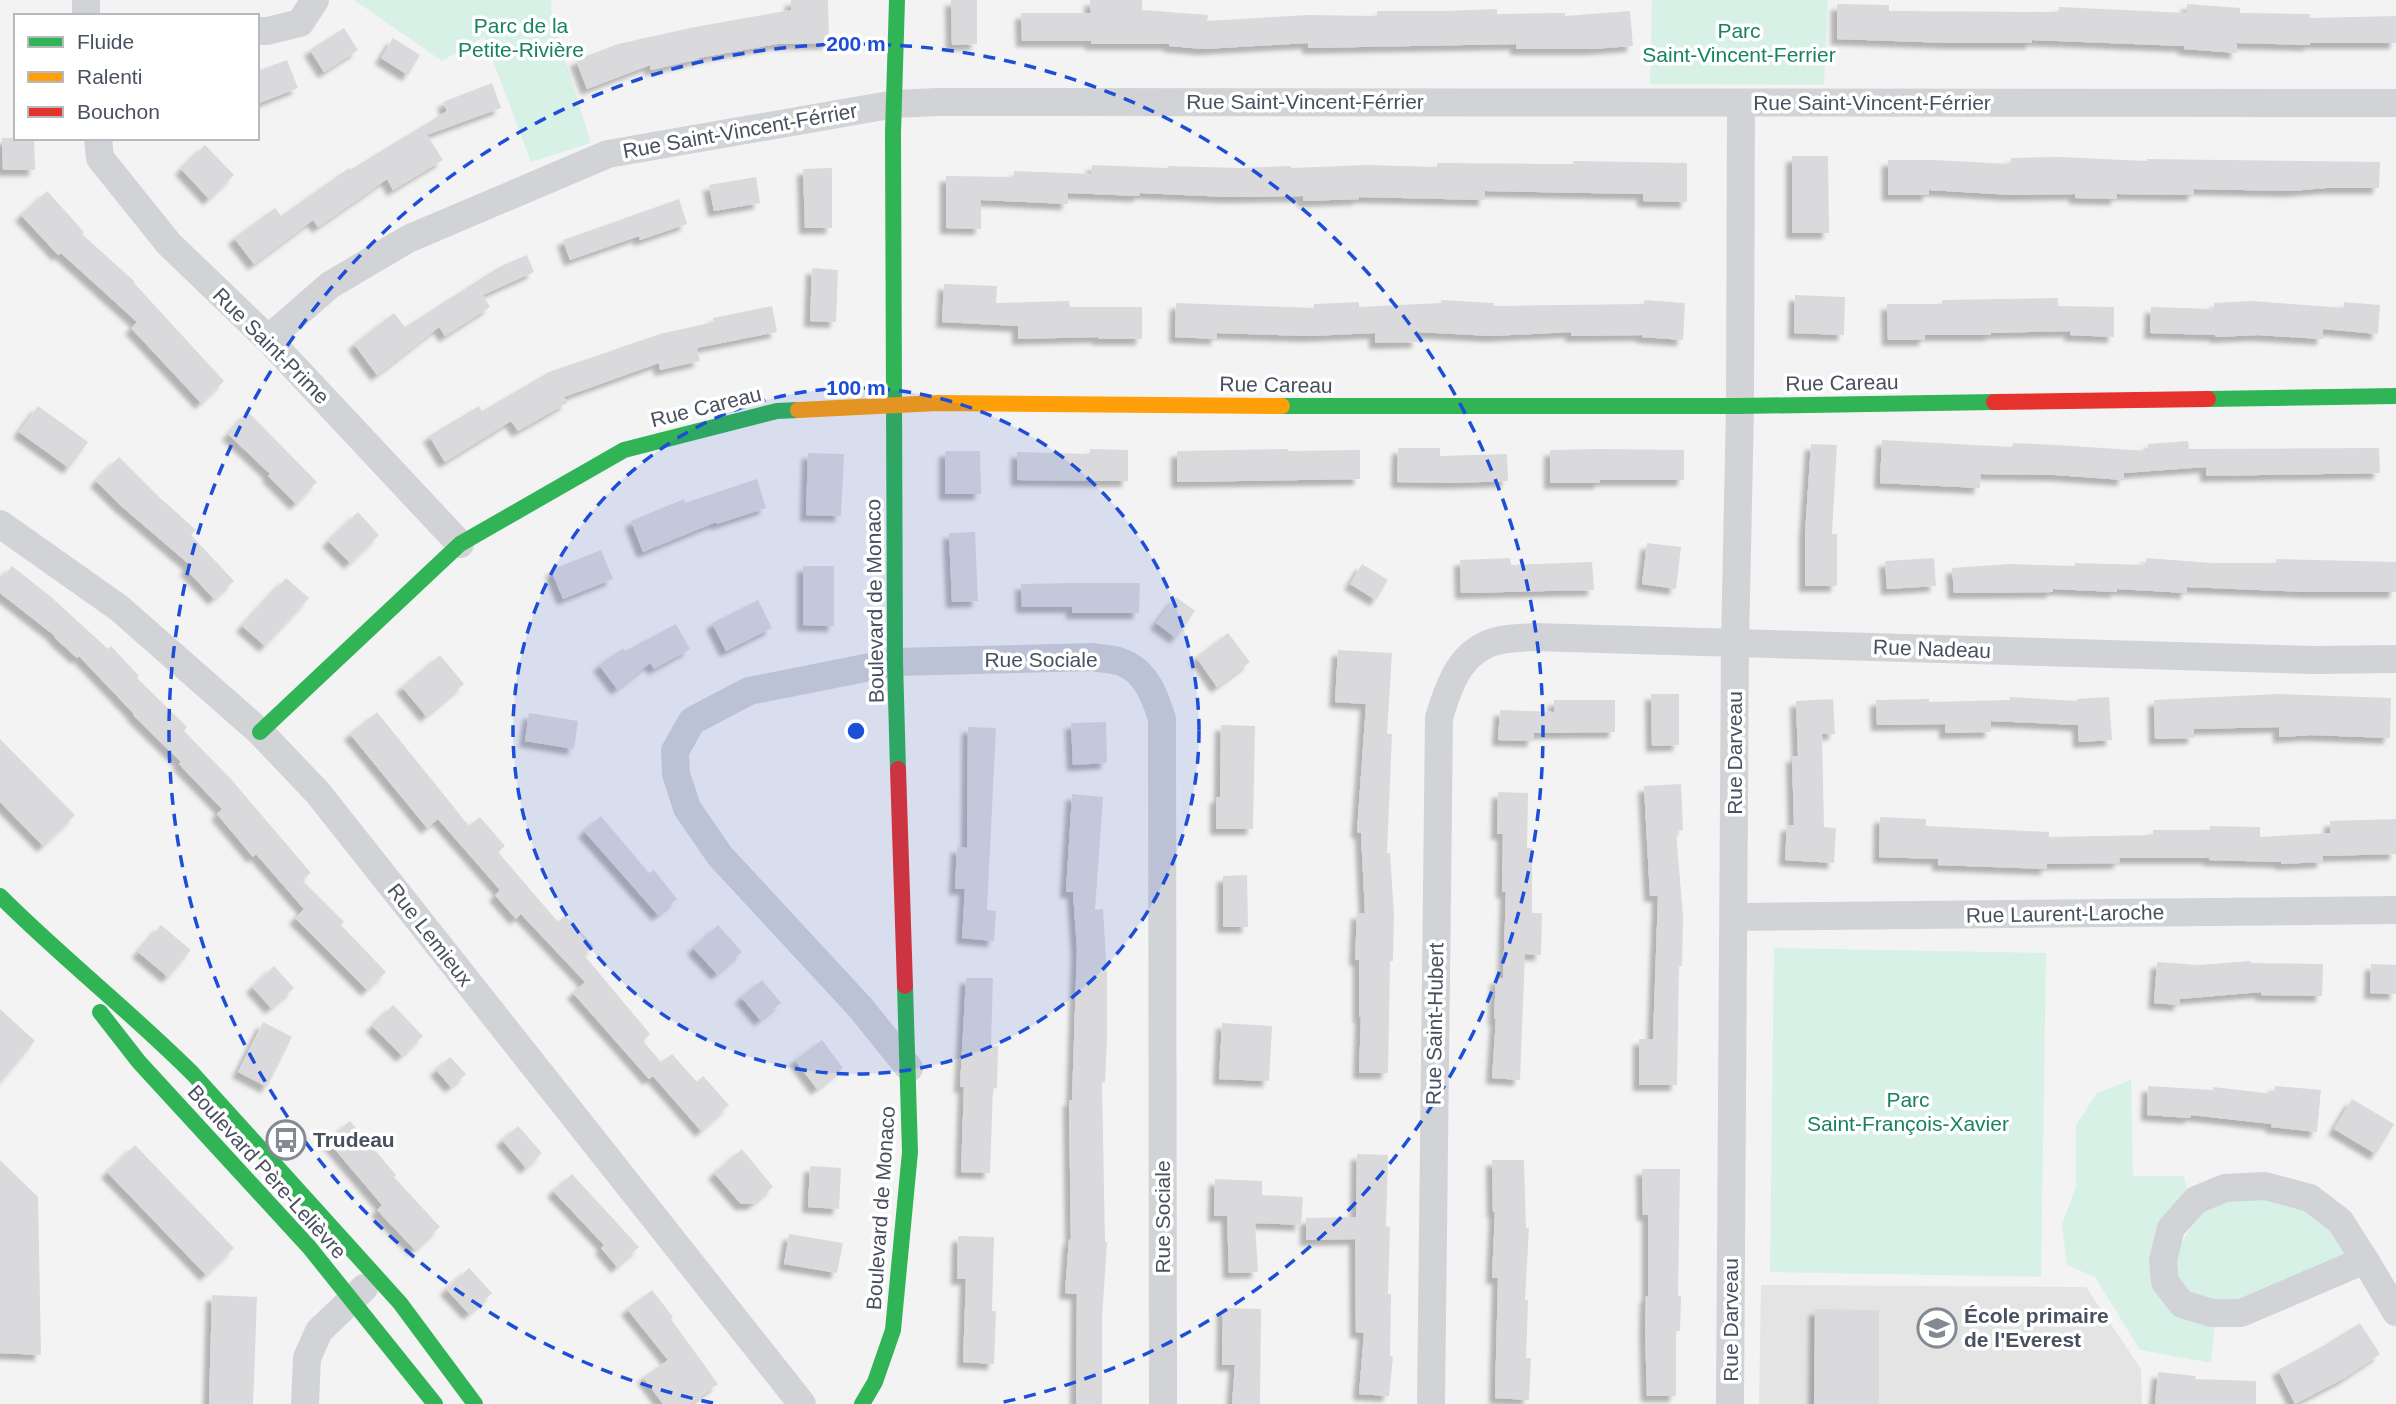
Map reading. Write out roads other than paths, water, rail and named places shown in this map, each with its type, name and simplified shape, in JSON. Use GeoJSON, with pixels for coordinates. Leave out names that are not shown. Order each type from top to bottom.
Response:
{"type":"FeatureCollection","features":[{"type":"Feature","properties":{"kind":"street"},"geometry":{"type":"LineString","coordinates":[[259,31],[300,23],[315,0]]}},
{"type":"Feature","properties":{"kind":"street","name":"Boulevard de Monaco"},"geometry":{"type":"LineString","coordinates":[[862,1404],[875,1382],[893,1329],[910,1152],[895,662],[893,406],[897,0]]}},
{"type":"Feature","properties":{"kind":"street","name":"Rue Darveau"},"geometry":{"type":"LineString","coordinates":[[1730,1404],[1741,103]]}},
{"type":"Feature","properties":{"kind":"street","name":"Rue Saint-Vincent-Férrier"},"geometry":{"type":"LineString","coordinates":[[268,339],[330,285],[408,239],[608,154],[895,104],[2396,103]]}},
{"type":"Feature","properties":{"kind":"street","name":"Rue Saint-Prime"},"geometry":{"type":"LineString","coordinates":[[98,140],[100,158],[169,244],[268,339],[460,544]]}},
{"type":"Feature","properties":{"kind":"street","name":"Rue Careau"},"geometry":{"type":"LineString","coordinates":[[260,732],[460,544],[624,450],[778,411],[938,403],[1351,407],[1740,406],[2396,396]]}},
{"type":"Feature","properties":{"kind":"street","name":"Rue Lemieux"},"geometry":{"type":"LineString","coordinates":[[0,524],[119,608],[260,732],[318,793],[802,1404]]}},
{"type":"Feature","properties":{"kind":"street","name":"Rue Nadeau"},"geometry":{"type":"LineString","coordinates":[[1471,653],[1498,640],[1534,637],[2315,660],[2396,659]]}},
{"type":"Feature","properties":{"kind":"street","name":"Rue Saint-Hubert"},"geometry":{"type":"LineString","coordinates":[[1432,1404],[1439,718],[1450,681],[1471,653]]}},
{"type":"Feature","properties":{"kind":"street","name":"Rue Sociale"},"geometry":{"type":"LineString","coordinates":[[909,1069],[860,1007],[720,856],[687,808],[676,774],[675,751],[692,721],[749,691],[895,662],[1093,657],[1122,662],[1141,676],[1154,692],[1162,719],[1163,1404]]}},
{"type":"Feature","properties":{"kind":"street","name":"Boulevard Père-Lelièvre"},"geometry":{"type":"LineString","coordinates":[[0,895],[40,936],[176,1058],[400,1303],[475,1404]]}},
{"type":"Feature","properties":{"kind":"street","name":"Rue Laurent-Laroche"},"geometry":{"type":"LineString","coordinates":[[1734,917],[2396,910]]}},
{"type":"Feature","properties":{"kind":"street","name":"Boulevard Père-Lelièvre"},"geometry":{"type":"LineString","coordinates":[[40,936],[139,1062],[239,1169],[352,1299],[435,1404]]}},
{"type":"Feature","properties":{"kind":"street"},"geometry":{"type":"LineString","coordinates":[[2365,1260],[2241,1313],[2212,1313],[2182,1304],[2165,1282],[2163,1260],[2171,1228],[2196,1200],[2225,1188],[2266,1186],[2310,1198],[2340,1221],[2365,1260],[2396,1312]]}},
{"type":"Feature","properties":{"kind":"street"},"geometry":{"type":"LineString","coordinates":[[305,1404],[307,1358],[319,1331],[377,1277]]}},
{"type":"Feature","properties":{"kind":"place","name":"Trudeau"},"geometry":{"type":"Point","coordinates":[286,1140]}},
{"type":"Feature","properties":{"kind":"place","name":"École primaire de l'Everest"},"geometry":{"type":"Point","coordinates":[1937,1328]}},
{"type":"Feature","properties":{"kind":"park label","name":"Parc de la Petite-Rivière"},"geometry":{"type":"Point","coordinates":[521,38]}},
{"type":"Feature","properties":{"kind":"park label","name":"Parc Saint-Vincent-Ferrier"},"geometry":{"type":"Point","coordinates":[1739,43]}},
{"type":"Feature","properties":{"kind":"park label","name":"Parc Saint-François-Xavier"},"geometry":{"type":"Point","coordinates":[1908,1112]}}]}
